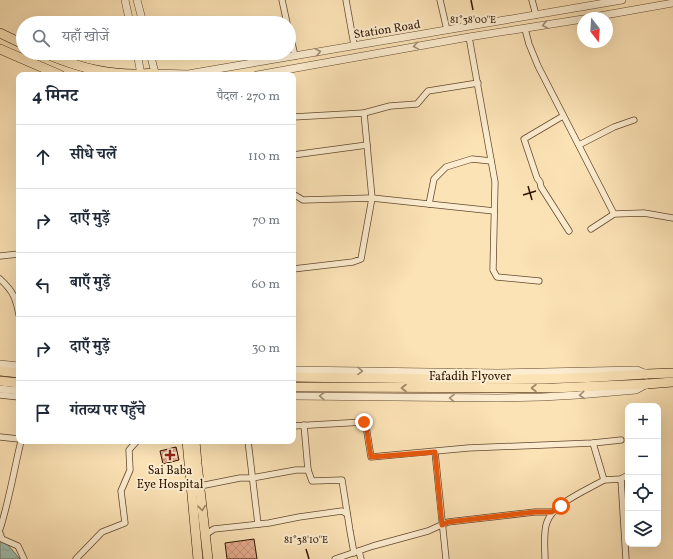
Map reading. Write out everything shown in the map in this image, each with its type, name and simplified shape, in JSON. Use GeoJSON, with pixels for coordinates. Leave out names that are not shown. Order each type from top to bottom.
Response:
{"type":"FeatureCollection","features":[{"type":"Feature","properties":{"kind":"main road"},"geometry":{"type":"LineString","coordinates":[[0,33],[16,41]]}},
{"type":"Feature","properties":{"kind":"main road"},"geometry":{"type":"LineString","coordinates":[[0,49],[16,57]]}},
{"type":"Feature","properties":{"kind":"main road"},"geometry":{"type":"LineString","coordinates":[[22,60],[46,72]]}},
{"type":"Feature","properties":{"kind":"main road"},"geometry":{"type":"LineString","coordinates":[[63,60],[87,69],[102,72]]}},
{"type":"Feature","properties":{"kind":"main road"},"geometry":{"type":"LineString","coordinates":[[0,371],[16,373]]}},
{"type":"Feature","properties":{"kind":"main road"},"geometry":{"type":"LineString","coordinates":[[646,379],[673,373]]}},
{"type":"Feature","properties":{"kind":"main road","name":"Fafadih Flyover"},"geometry":{"type":"LineString","coordinates":[[296,378],[553,378],[629,380]]}},
{"type":"Feature","properties":{"kind":"main road"},"geometry":{"type":"LineString","coordinates":[[646,379],[673,382]]}},
{"type":"Feature","properties":{"kind":"main road","name":"Fafadih Flyover"},"geometry":{"type":"LineString","coordinates":[[296,387],[553,388],[646,379]]}},
{"type":"Feature","properties":{"kind":"main road"},"geometry":{"type":"LineString","coordinates":[[0,381],[16,383]]}},
{"type":"Feature","properties":{"kind":"main road"},"geometry":{"type":"LineString","coordinates":[[194,444],[208,559]]}},
{"type":"Feature","properties":{"kind":"main road"},"geometry":{"type":"LineString","coordinates":[[194,444],[198,559]]}},
{"type":"Feature","properties":{"kind":"street"},"geometry":{"type":"LineString","coordinates":[[125,0],[128,16]]}},
{"type":"Feature","properties":{"kind":"street"},"geometry":{"type":"LineString","coordinates":[[137,0],[141,16]]}},
{"type":"Feature","properties":{"kind":"street"},"geometry":{"type":"LineString","coordinates":[[282,0],[285,16]]}},
{"type":"Feature","properties":{"kind":"street"},"geometry":{"type":"LineString","coordinates":[[346,0],[354,45]]}},
{"type":"Feature","properties":{"kind":"street"},"geometry":{"type":"LineString","coordinates":[[440,0],[447,30]]}},
{"type":"Feature","properties":{"kind":"street"},"geometry":{"type":"LineString","coordinates":[[532,0],[536,15]]}},
{"type":"Feature","properties":{"kind":"street","name":"Station Road"},"geometry":{"type":"LineString","coordinates":[[296,56],[622,0]]}},
{"type":"Feature","properties":{"kind":"street"},"geometry":{"type":"LineString","coordinates":[[613,14],[673,3]]}},
{"type":"Feature","properties":{"kind":"street","name":"Station Road"},"geometry":{"type":"LineString","coordinates":[[274,72],[469,37],[577,20]]}},
{"type":"Feature","properties":{"kind":"street"},"geometry":{"type":"LineString","coordinates":[[525,29],[538,66],[614,214]]}},
{"type":"Feature","properties":{"kind":"street"},"geometry":{"type":"LineString","coordinates":[[469,37],[495,182],[493,270],[497,277],[539,281]]}},
{"type":"Feature","properties":{"kind":"street"},"geometry":{"type":"LineString","coordinates":[[138,60],[141,72]]}},
{"type":"Feature","properties":{"kind":"street"},"geometry":{"type":"LineString","coordinates":[[152,60],[155,72]]}},
{"type":"Feature","properties":{"kind":"street","name":"Station Road"},"geometry":{"type":"LineString","coordinates":[[200,72],[271,60]]}},
{"type":"Feature","properties":{"kind":"street"},"geometry":{"type":"LineString","coordinates":[[296,117],[364,113],[390,106],[417,104],[428,91],[478,83]]}},
{"type":"Feature","properties":{"kind":"street"},"geometry":{"type":"LineString","coordinates":[[296,269],[353,262],[361,259],[372,198],[364,113]]}},
{"type":"Feature","properties":{"kind":"street"},"geometry":{"type":"LineString","coordinates":[[563,116],[524,139],[541,187],[569,231]]}},
{"type":"Feature","properties":{"kind":"street"},"geometry":{"type":"LineString","coordinates":[[579,145],[614,127],[634,120]]}},
{"type":"Feature","properties":{"kind":"street"},"geometry":{"type":"LineString","coordinates":[[296,155],[367,145]]}},
{"type":"Feature","properties":{"kind":"street"},"geometry":{"type":"LineString","coordinates":[[429,204],[434,179],[446,167],[472,159],[491,160]]}},
{"type":"Feature","properties":{"kind":"street"},"geometry":{"type":"LineString","coordinates":[[296,196],[303,200],[372,198],[494,211]]}},
{"type":"Feature","properties":{"kind":"street"},"geometry":{"type":"LineString","coordinates":[[591,229],[614,214],[644,214],[673,218]]}},
{"type":"Feature","properties":{"kind":"street"},"geometry":{"type":"LineString","coordinates":[[0,256],[16,254]]}},
{"type":"Feature","properties":{"kind":"street"},"geometry":{"type":"LineString","coordinates":[[0,279],[10,288],[16,299]]}},
{"type":"Feature","properties":{"kind":"street"},"geometry":{"type":"LineString","coordinates":[[0,364],[16,366]]}},
{"type":"Feature","properties":{"kind":"street"},"geometry":{"type":"LineString","coordinates":[[296,370],[498,373],[637,370],[646,379],[636,390],[542,397],[296,396]]}},
{"type":"Feature","properties":{"kind":"street"},"geometry":{"type":"LineString","coordinates":[[0,389],[16,391]]}},
{"type":"Feature","properties":{"kind":"street"},"geometry":{"type":"LineString","coordinates":[[0,395],[16,397]]}},
{"type":"Feature","properties":{"kind":"street"},"geometry":{"type":"LineString","coordinates":[[296,426],[364,422],[371,457],[468,448],[593,443],[621,440]]}},
{"type":"Feature","properties":{"kind":"street"},"geometry":{"type":"LineString","coordinates":[[304,425],[308,470],[312,481],[342,480],[347,514],[357,552],[361,559]]}},
{"type":"Feature","properties":{"kind":"street"},"geometry":{"type":"LineString","coordinates":[[0,437],[16,439]]}},
{"type":"Feature","properties":{"kind":"street"},"geometry":{"type":"LineString","coordinates":[[593,443],[604,480]]}},
{"type":"Feature","properties":{"kind":"street"},"geometry":{"type":"LineString","coordinates":[[0,529],[6,511],[19,444]]}},
{"type":"Feature","properties":{"kind":"street"},"geometry":{"type":"LineString","coordinates":[[76,559],[102,532],[125,523],[121,491],[130,470],[129,450],[134,444]]}},
{"type":"Feature","properties":{"kind":"street"},"geometry":{"type":"LineString","coordinates":[[248,444],[258,524]]}},
{"type":"Feature","properties":{"kind":"street"},"geometry":{"type":"LineString","coordinates":[[435,452],[446,559]]}},
{"type":"Feature","properties":{"kind":"street"},"geometry":{"type":"LineString","coordinates":[[200,486],[240,478],[252,478],[296,470],[308,470]]}},
{"type":"Feature","properties":{"kind":"street"},"geometry":{"type":"LineString","coordinates":[[545,559],[546,526],[552,512],[569,500],[604,480],[621,479],[625,477]]}},
{"type":"Feature","properties":{"kind":"street"},"geometry":{"type":"LineString","coordinates":[[621,479],[626,559]]}},
{"type":"Feature","properties":{"kind":"street"},"geometry":{"type":"LineString","coordinates":[[205,535],[214,529],[342,511],[347,514]]}},
{"type":"Feature","properties":{"kind":"street"},"geometry":{"type":"LineString","coordinates":[[335,559],[428,531],[448,522],[535,512],[552,512]]}},
{"type":"Feature","properties":{"kind":"street"},"geometry":{"type":"LineString","coordinates":[[0,536],[4,540],[18,546],[24,559]]}},
{"type":"Feature","properties":{"kind":"water"},"geometry":{"type":"Polygon","coordinates":[[[0,541],[7,544],[20,559],[0,559],[0,541]]]}},
{"type":"Feature","properties":{"kind":"building"},"geometry":{"type":"Polygon","coordinates":[[[176,447],[179,460],[163,464],[160,451],[176,447]]]}},
{"type":"Feature","properties":{"kind":"building"},"geometry":{"type":"Polygon","coordinates":[[[254,539],[257,559],[227,559],[225,543],[254,539]]]}},
{"type":"Feature","properties":{"kind":"place","name":"Sai Baba Eye Hospital"},"geometry":{"type":"Point","coordinates":[170,455]}},
{"type":"Feature","properties":{"kind":"route"},"geometry":{"type":"LineString","coordinates":[[364,422],[371,457],[435,452],[437,487],[442,525],[448,522],[535,512],[552,512],[561,506]]}}]}
